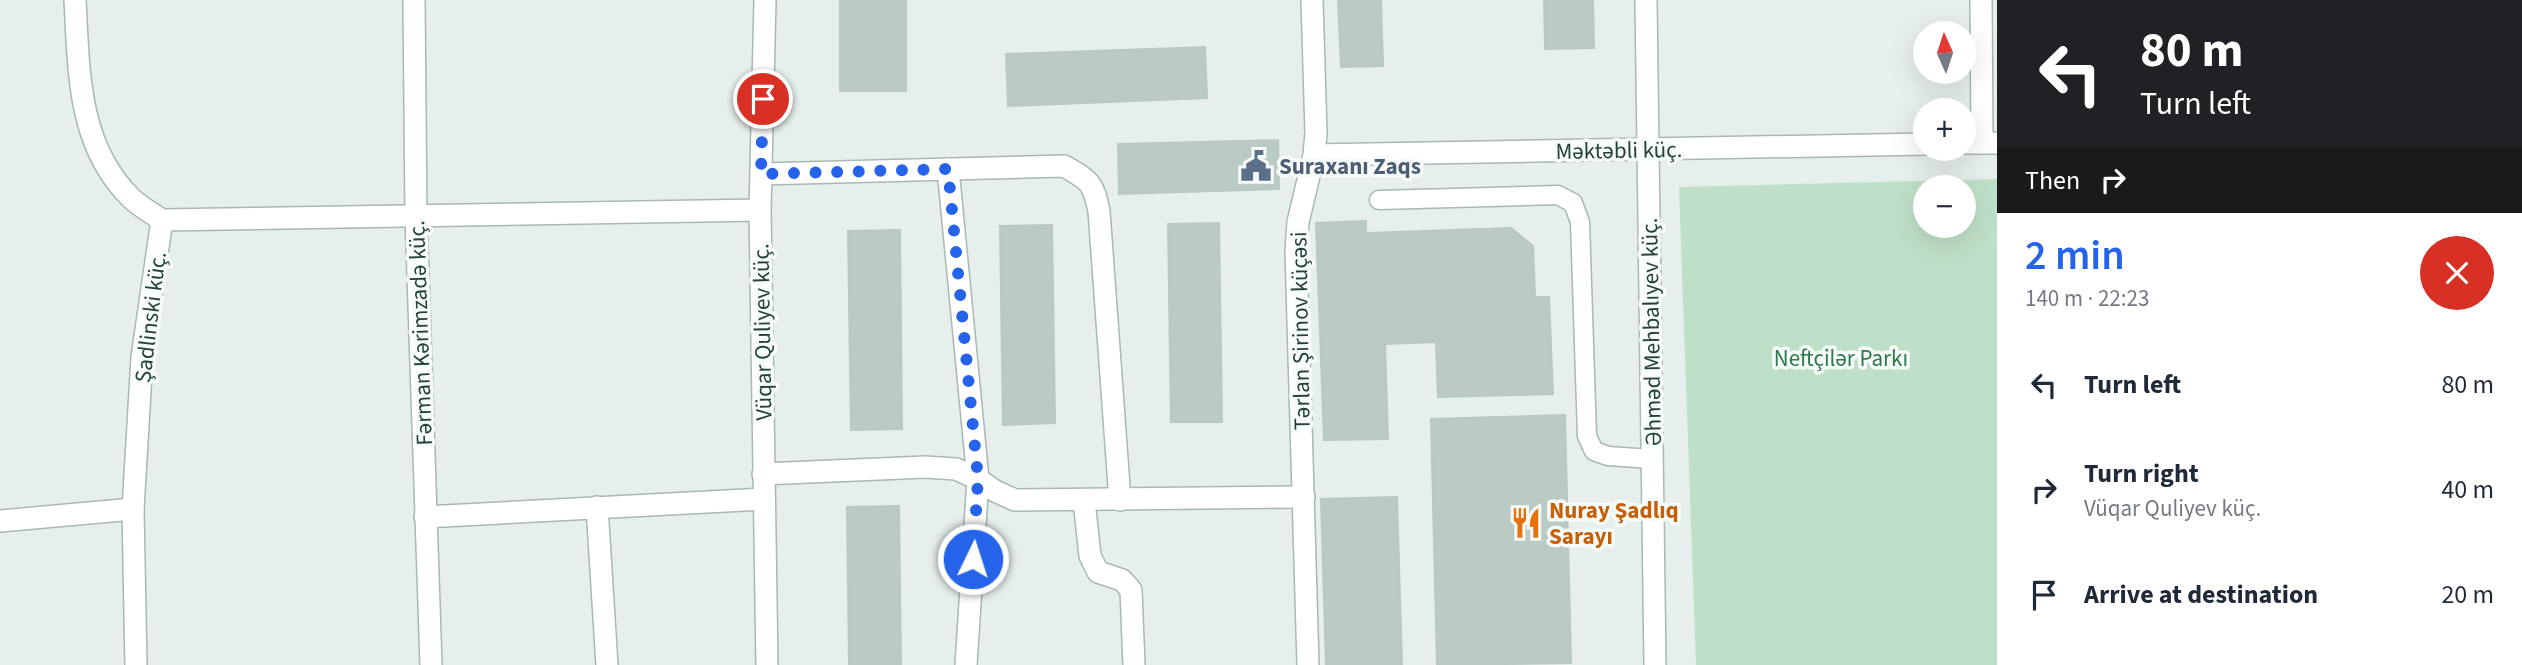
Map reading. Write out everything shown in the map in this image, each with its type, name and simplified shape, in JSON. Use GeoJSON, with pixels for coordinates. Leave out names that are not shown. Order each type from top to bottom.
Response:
{"type":"FeatureCollection","features":[{"type":"Feature","properties":{"kind":"street","name":"Şadlinski küç."},"geometry":{"type":"LineString","coordinates":[[75,0],[83,110],[99,155],[133,200],[162,220],[142,357],[133,509],[136,665]]}},
{"type":"Feature","properties":{"kind":"street","name":"Fərman Kərimzadə küç."},"geometry":{"type":"LineString","coordinates":[[414,0],[416,215],[431,665]]}},
{"type":"Feature","properties":{"kind":"street","name":"Vüqar Quliyev küç."},"geometry":{"type":"LineString","coordinates":[[765,0],[761,210],[766,665]]}},
{"type":"Feature","properties":{"kind":"street","name":"Tərlan Şirinov küçəsi"},"geometry":{"type":"LineString","coordinates":[[1308,665],[1296,251],[1298,222],[1314,155],[1317,112],[1312,0]]}},
{"type":"Feature","properties":{"kind":"street","name":"Əhməd Mehbalıyev küç."},"geometry":{"type":"LineString","coordinates":[[1646,0],[1655,665]]}},
{"type":"Feature","properties":{"kind":"street"},"geometry":{"type":"LineString","coordinates":[[1981,0],[1981,143]]}},
{"type":"Feature","properties":{"kind":"street","name":"Məktəbli küç."},"geometry":{"type":"LineString","coordinates":[[1314,155],[1913,144]]}},
{"type":"Feature","properties":{"kind":"street"},"geometry":{"type":"LineString","coordinates":[[761,174],[1064,166],[1083,177],[1094,188],[1100,211],[1120,500]]}},
{"type":"Feature","properties":{"kind":"street"},"geometry":{"type":"LineString","coordinates":[[948,169],[978,479],[966,665]]}},
{"type":"Feature","properties":{"kind":"street"},"geometry":{"type":"LineString","coordinates":[[162,220],[761,210]]}},
{"type":"Feature","properties":{"kind":"street"},"geometry":{"type":"LineString","coordinates":[[763,474],[925,467],[956,469],[1015,500],[1304,497]]}},
{"type":"Feature","properties":{"kind":"street"},"geometry":{"type":"LineString","coordinates":[[425,517],[764,499]]}},
{"type":"Feature","properties":{"kind":"street"},"geometry":{"type":"LineString","coordinates":[[1084,500],[1090,556],[1098,572],[1122,580],[1131,590],[1134,665]]}},
{"type":"Feature","properties":{"kind":"street"},"geometry":{"type":"LineString","coordinates":[[597,507],[607,665]]}},
{"type":"Feature","properties":{"kind":"street"},"geometry":{"type":"LineString","coordinates":[[0,521],[133,509]]}},
{"type":"Feature","properties":{"kind":"lane"},"geometry":{"type":"LineString","coordinates":[[1379,200],[1558,195],[1573,203],[1580,222],[1587,436],[1594,451],[1601,454],[1652,458]]}},
{"type":"Feature","properties":{"kind":"green space","name":"Neftçilər Parkı"},"geometry":{"type":"Polygon","coordinates":[[[1997,179],[1997,665],[1696,665],[1679,187],[1913,181],[1913,238],[1976,238],[1976,180],[1997,179]]]}},
{"type":"Feature","properties":{"kind":"building"},"geometry":{"type":"Polygon","coordinates":[[[840,0],[906,0],[906,91],[840,91],[840,0]]]}},
{"type":"Feature","properties":{"kind":"building"},"geometry":{"type":"Polygon","coordinates":[[[1338,0],[1381,0],[1383,66],[1341,67],[1338,0]]]}},
{"type":"Feature","properties":{"kind":"building"},"geometry":{"type":"Polygon","coordinates":[[[1544,0],[1593,0],[1594,48],[1545,49],[1544,0]]]}},
{"type":"Feature","properties":{"kind":"building"},"geometry":{"type":"Polygon","coordinates":[[[1205,47],[1207,98],[1008,106],[1006,54],[1205,47]]]}},
{"type":"Feature","properties":{"kind":"building"},"geometry":{"type":"Polygon","coordinates":[[[1278,140],[1279,189],[1119,194],[1118,144],[1278,140]]]}},
{"type":"Feature","properties":{"kind":"building"},"geometry":{"type":"Polygon","coordinates":[[[1366,221],[1366,233],[1511,228],[1533,246],[1535,297],[1549,297],[1553,394],[1438,397],[1436,342],[1385,344],[1388,439],[1324,440],[1316,223],[1366,221]]]}},
{"type":"Feature","properties":{"kind":"building"},"geometry":{"type":"Polygon","coordinates":[[[1219,223],[1222,422],[1171,422],[1168,224],[1219,223]]]}},
{"type":"Feature","properties":{"kind":"building"},"geometry":{"type":"Polygon","coordinates":[[[1052,225],[1055,423],[1003,425],[1000,226],[1052,225]]]}},
{"type":"Feature","properties":{"kind":"building"},"geometry":{"type":"Polygon","coordinates":[[[900,230],[902,429],[851,430],[848,231],[900,230]]]}},
{"type":"Feature","properties":{"kind":"building"},"geometry":{"type":"Polygon","coordinates":[[[1565,415],[1571,663],[1437,665],[1431,419],[1565,415]]]}},
{"type":"Feature","properties":{"kind":"building"},"geometry":{"type":"Polygon","coordinates":[[[1397,497],[1402,665],[1326,665],[1321,499],[1397,497]]]}},
{"type":"Feature","properties":{"kind":"building"},"geometry":{"type":"Polygon","coordinates":[[[899,506],[901,665],[849,665],[847,507],[899,506]]]}},
{"type":"Feature","properties":{"kind":"place","name":"Suraxanı Zaqs"},"geometry":{"type":"Point","coordinates":[1256,166]}},
{"type":"Feature","properties":{"kind":"place","name":"Nuray Şadlıq Sarayı"},"geometry":{"type":"Point","coordinates":[1526,523]}},
{"type":"Feature","properties":{"kind":"route"},"geometry":{"type":"LineString","coordinates":[[763,99],[761,174],[948,169],[978,479],[973,559]]}}]}
